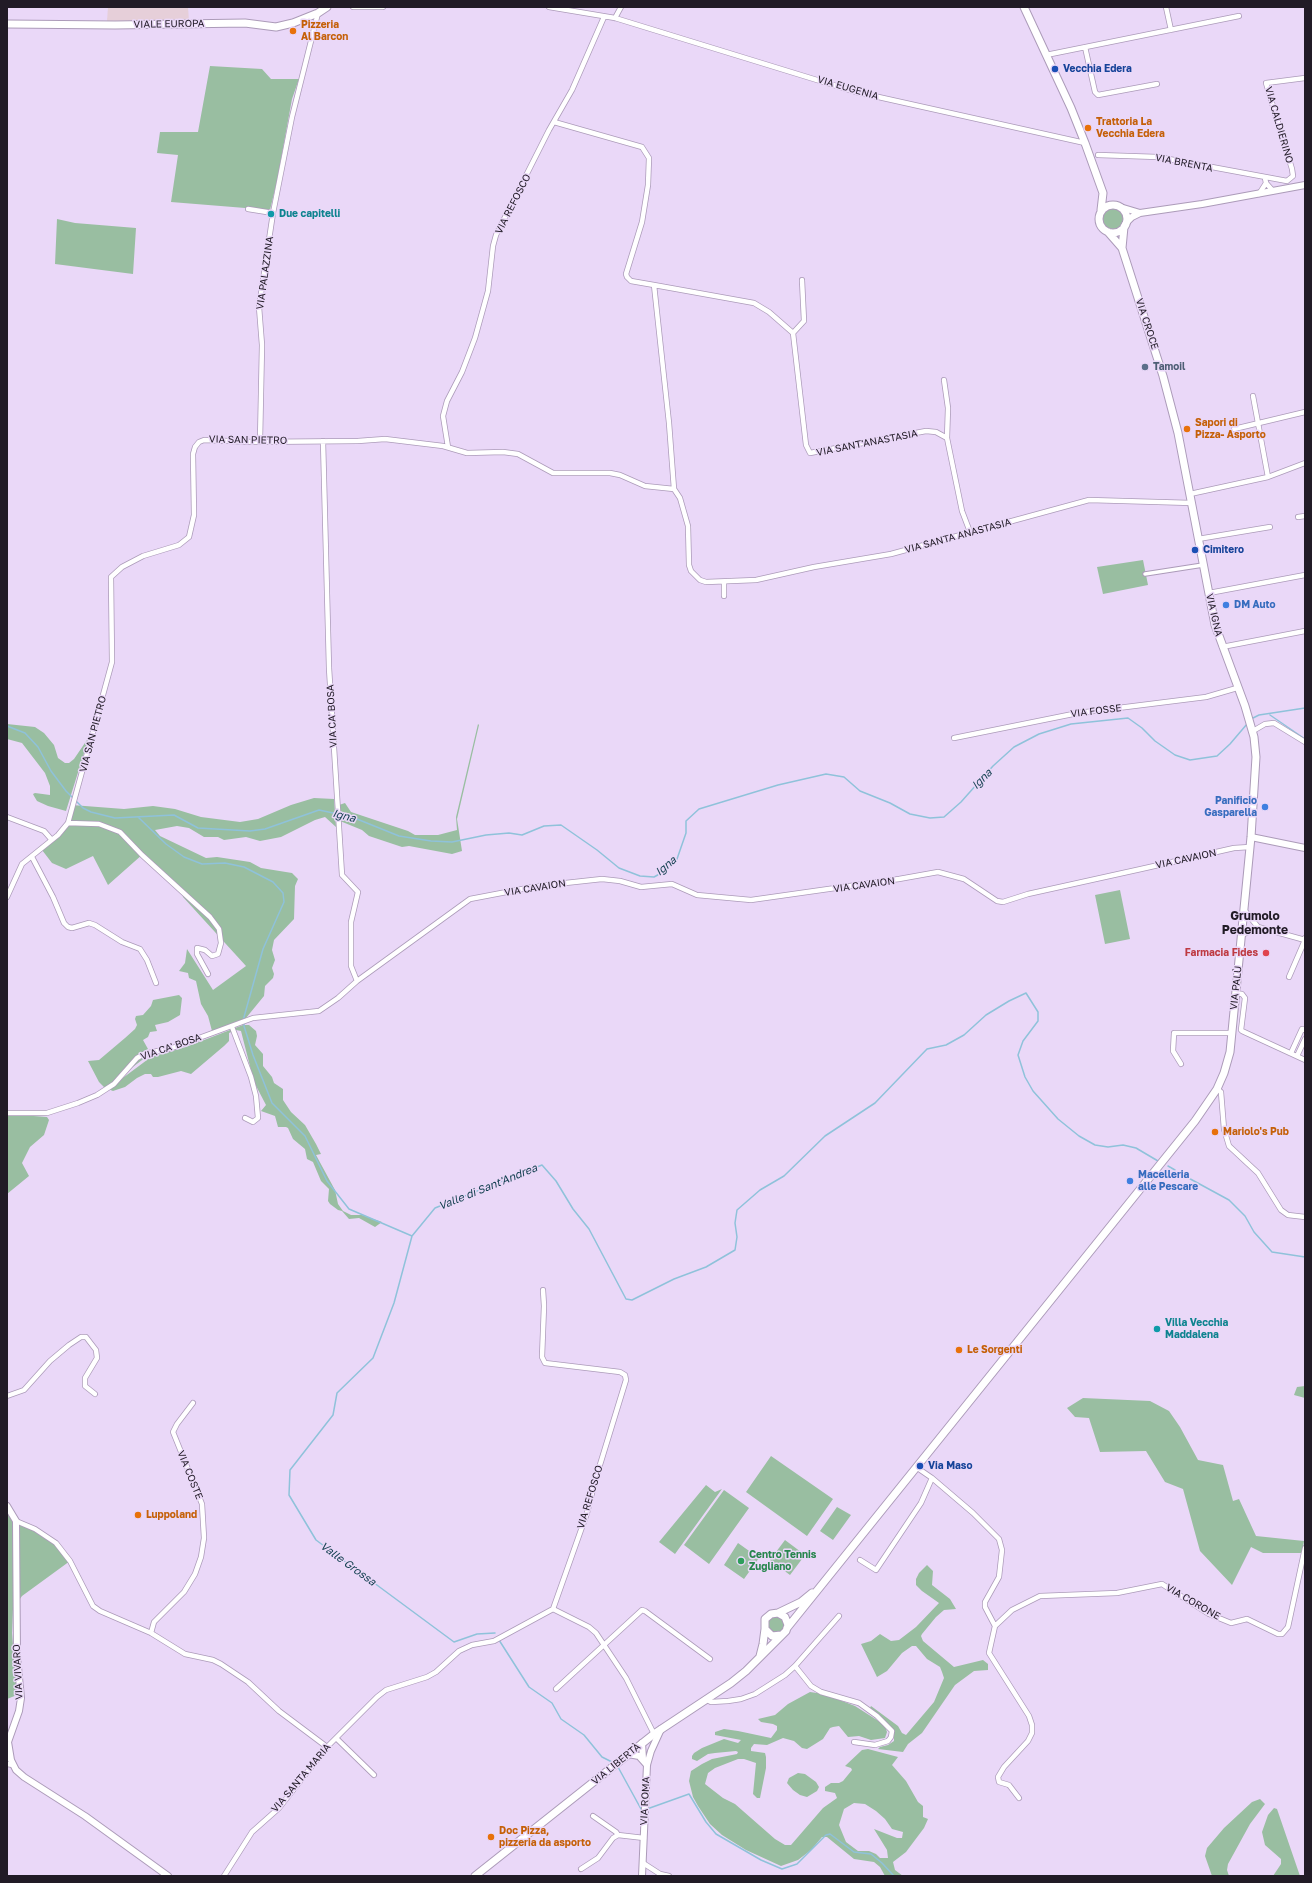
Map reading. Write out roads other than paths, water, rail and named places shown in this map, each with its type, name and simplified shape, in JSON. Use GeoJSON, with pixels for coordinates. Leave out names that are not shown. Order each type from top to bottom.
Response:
{"type":"FeatureCollection","features":[{"type":"Feature","properties":{"kind":"main road","name":"VIALE EUROPA"},"geometry":{"type":"LineString","coordinates":[[7,24],[115,25],[245,23],[276,27],[293,23],[318,13],[327,7]]}},
{"type":"Feature","properties":{"kind":"main road"},"geometry":{"type":"LineString","coordinates":[[1024,7],[1085,143],[1103,193],[1101,210]]}},
{"type":"Feature","properties":{"kind":"main road"},"geometry":{"type":"LineString","coordinates":[[1103,193],[1118,206]]}},
{"type":"Feature","properties":{"kind":"main road"},"geometry":{"type":"LineString","coordinates":[[1101,210],[1108,206],[1118,206]]}},
{"type":"Feature","properties":{"kind":"main road","name":"VIA CROCE"},"geometry":{"type":"LineString","coordinates":[[1118,206],[1126,216],[1122,248]]}},
{"type":"Feature","properties":{"kind":"main road","name":"VIA CROCE"},"geometry":{"type":"LineString","coordinates":[[1101,210],[1098,219],[1099,223],[1122,248],[1165,382],[1178,433],[1190,494]]}},
{"type":"Feature","properties":{"kind":"main road"},"geometry":{"type":"LineString","coordinates":[[1108,232],[1117,232],[1125,226]]}},
{"type":"Feature","properties":{"kind":"main road","name":"VIA IGNA"},"geometry":{"type":"LineString","coordinates":[[1190,494],[1215,625],[1252,729]]}},
{"type":"Feature","properties":{"kind":"main road","name":"VIA PALÙ"},"geometry":{"type":"LineString","coordinates":[[916,1467],[1195,1121],[1217,1089],[1224,1073],[1230,1052],[1245,911],[1256,757],[1252,729]]}},
{"type":"Feature","properties":{"kind":"main road"},"geometry":{"type":"LineString","coordinates":[[765,1629],[772,1636],[782,1635],[811,1600],[821,1584],[916,1467]]}},
{"type":"Feature","properties":{"kind":"main road"},"geometry":{"type":"LineString","coordinates":[[760,1656],[765,1629],[764,1623],[768,1616],[801,1602],[821,1584]]}},
{"type":"Feature","properties":{"kind":"main road"},"geometry":{"type":"LineString","coordinates":[[778,1613],[785,1617],[787,1621],[787,1628]]}},
{"type":"Feature","properties":{"kind":"main road","name":"VIA LIBERTÀ"},"geometry":{"type":"LineString","coordinates":[[475,1876],[642,1743],[705,1699],[731,1683],[751,1666],[782,1635]]}},
{"type":"Feature","properties":{"kind":"street"},"geometry":{"type":"LineString","coordinates":[[353,7],[383,7]]}},
{"type":"Feature","properties":{"kind":"street"},"geometry":{"type":"LineString","coordinates":[[549,7],[615,18],[621,7]]}},
{"type":"Feature","properties":{"kind":"street"},"geometry":{"type":"LineString","coordinates":[[1166,7],[1171,30]]}},
{"type":"Feature","properties":{"kind":"street","name":"VIA PALAZZINA"},"geometry":{"type":"LineString","coordinates":[[260,441],[262,345],[259,307],[274,213],[292,117],[318,13]]}},
{"type":"Feature","properties":{"kind":"street"},"geometry":{"type":"LineString","coordinates":[[1046,55],[1239,16]]}},
{"type":"Feature","properties":{"kind":"street","name":"VIA REFOSCO"},"geometry":{"type":"LineString","coordinates":[[448,447],[443,416],[447,401],[462,372],[475,338],[488,291],[493,246],[504,217],[572,90],[604,17]]}},
{"type":"Feature","properties":{"kind":"street","name":"VIA EUGENIA"},"geometry":{"type":"LineString","coordinates":[[615,18],[856,92],[1085,143]]}},
{"type":"Feature","properties":{"kind":"street"},"geometry":{"type":"LineString","coordinates":[[1085,47],[1095,92],[1098,95],[1156,84]]}},
{"type":"Feature","properties":{"kind":"street","name":"VIA CALDIERINO"},"geometry":{"type":"LineString","coordinates":[[1265,181],[1284,182],[1293,176],[1282,130],[1266,83],[1305,78]]}},
{"type":"Feature","properties":{"kind":"street"},"geometry":{"type":"LineString","coordinates":[[554,122],[642,147],[648,154],[650,166],[642,222],[626,274],[631,280],[754,303],[769,312],[793,333],[804,321],[802,280]]}},
{"type":"Feature","properties":{"kind":"street","name":"VIA BRENTA"},"geometry":{"type":"LineString","coordinates":[[1098,155],[1158,157],[1265,181]]}},
{"type":"Feature","properties":{"kind":"street"},"geometry":{"type":"LineString","coordinates":[[1259,194],[1265,181],[1273,191]]}},
{"type":"Feature","properties":{"kind":"street"},"geometry":{"type":"LineString","coordinates":[[1125,226],[1132,217],[1140,213],[1202,204],[1305,185]]}},
{"type":"Feature","properties":{"kind":"street"},"geometry":{"type":"LineString","coordinates":[[1118,206],[1140,213]]}},
{"type":"Feature","properties":{"kind":"street"},"geometry":{"type":"LineString","coordinates":[[248,209],[274,213]]}},
{"type":"Feature","properties":{"kind":"street"},"geometry":{"type":"LineString","coordinates":[[448,447],[466,453],[503,452],[518,454],[552,473],[610,473],[620,475],[644,486],[674,489],[669,423],[654,285]]}},
{"type":"Feature","properties":{"kind":"street","name":"VIA SANT'ANASTASIA"},"geometry":{"type":"LineString","coordinates":[[793,333],[806,445],[810,453],[926,431],[936,432],[947,438]]}},
{"type":"Feature","properties":{"kind":"street"},"geometry":{"type":"LineString","coordinates":[[944,380],[948,408],[947,438],[962,511],[970,532]]}},
{"type":"Feature","properties":{"kind":"street"},"geometry":{"type":"LineString","coordinates":[[1253,396],[1268,477]]}},
{"type":"Feature","properties":{"kind":"street"},"geometry":{"type":"LineString","coordinates":[[1234,429],[1305,412]]}},
{"type":"Feature","properties":{"kind":"street","name":"VIA SAN PIETRO"},"geometry":{"type":"LineString","coordinates":[[68,823],[112,662],[111,577],[122,567],[143,556],[179,545],[189,536],[194,515],[193,454],[195,447],[199,442],[204,440],[323,441],[385,439],[448,447]]}},
{"type":"Feature","properties":{"kind":"street","name":"VIA CA' BOSA"},"geometry":{"type":"LineString","coordinates":[[323,441],[329,668],[338,818],[342,875],[358,892],[351,922],[351,966],[357,981]]}},
{"type":"Feature","properties":{"kind":"street"},"geometry":{"type":"LineString","coordinates":[[1190,494],[1268,477],[1305,463]]}},
{"type":"Feature","properties":{"kind":"street","name":"VIA SANTA ANASTASIA"},"geometry":{"type":"LineString","coordinates":[[674,489],[680,498],[688,526],[689,564],[691,571],[700,580],[706,582],[756,580],[814,567],[870,558],[1089,500],[1192,504]]}},
{"type":"Feature","properties":{"kind":"street"},"geometry":{"type":"LineString","coordinates":[[1298,517],[1305,516]]}},
{"type":"Feature","properties":{"kind":"street"},"geometry":{"type":"LineString","coordinates":[[1198,539],[1270,527]]}},
{"type":"Feature","properties":{"kind":"street"},"geometry":{"type":"LineString","coordinates":[[1145,574],[1203,565]]}},
{"type":"Feature","properties":{"kind":"street"},"geometry":{"type":"LineString","coordinates":[[1209,593],[1305,575]]}},
{"type":"Feature","properties":{"kind":"street"},"geometry":{"type":"LineString","coordinates":[[724,582],[724,596]]}},
{"type":"Feature","properties":{"kind":"street"},"geometry":{"type":"LineString","coordinates":[[1222,647],[1305,631]]}},
{"type":"Feature","properties":{"kind":"street","name":"VIA FOSSE"},"geometry":{"type":"LineString","coordinates":[[954,738],[1078,713],[1206,697],[1237,688]]}},
{"type":"Feature","properties":{"kind":"street"},"geometry":{"type":"LineString","coordinates":[[1252,729],[1265,724],[1274,723],[1305,742]]}},
{"type":"Feature","properties":{"kind":"street"},"geometry":{"type":"LineString","coordinates":[[7,817],[44,831],[51,839]]}},
{"type":"Feature","properties":{"kind":"street"},"geometry":{"type":"LineString","coordinates":[[7,897],[22,864],[64,829],[68,823],[99,824],[120,832],[142,855],[210,917],[219,929],[221,943],[218,954],[212,956],[205,950],[198,948],[196,954],[208,974]]}},
{"type":"Feature","properties":{"kind":"street"},"geometry":{"type":"LineString","coordinates":[[1251,837],[1305,848]]}},
{"type":"Feature","properties":{"kind":"street","name":"VIA CAVAION"},"geometry":{"type":"LineString","coordinates":[[470,899],[538,886],[602,879],[620,881],[641,886],[672,884],[697,895],[751,900],[938,872],[964,879],[997,900],[1003,902],[1028,894],[1234,848],[1250,848]]}},
{"type":"Feature","properties":{"kind":"street"},"geometry":{"type":"LineString","coordinates":[[32,857],[53,897],[64,924],[72,928],[89,923],[103,928],[122,942],[140,949],[147,960],[156,982]]}},
{"type":"Feature","properties":{"kind":"street","name":"VIA CA' BOSA"},"geometry":{"type":"LineString","coordinates":[[7,1113],[47,1113],[78,1103],[97,1095],[114,1084],[137,1058],[144,1054],[172,1048],[253,1018],[318,1011],[338,998],[357,981],[470,899]]}},
{"type":"Feature","properties":{"kind":"street"},"geometry":{"type":"LineString","coordinates":[[1245,911],[1255,926]]}},
{"type":"Feature","properties":{"kind":"street"},"geometry":{"type":"LineString","coordinates":[[1243,924],[1247,922],[1255,926],[1305,939],[1289,977]]}},
{"type":"Feature","properties":{"kind":"street"},"geometry":{"type":"LineString","coordinates":[[1242,936],[1255,926]]}},
{"type":"Feature","properties":{"kind":"street"},"geometry":{"type":"LineString","coordinates":[[1235,995],[1242,994],[1245,1002],[1242,1031],[1305,1060]]}},
{"type":"Feature","properties":{"kind":"street"},"geometry":{"type":"LineString","coordinates":[[232,1027],[251,1077],[256,1096],[258,1118],[253,1122],[245,1118]]}},
{"type":"Feature","properties":{"kind":"street"},"geometry":{"type":"LineString","coordinates":[[1291,1054],[1302,1029],[1305,1030]]}},
{"type":"Feature","properties":{"kind":"street"},"geometry":{"type":"LineString","coordinates":[[1181,1064],[1173,1051],[1174,1033],[1231,1033]]}},
{"type":"Feature","properties":{"kind":"street"},"geometry":{"type":"LineString","coordinates":[[1297,1056],[1305,1039]]}},
{"type":"Feature","properties":{"kind":"street"},"geometry":{"type":"LineString","coordinates":[[1217,1089],[1221,1092],[1224,1129],[1229,1146],[1258,1173],[1281,1210],[1288,1215],[1305,1217]]}},
{"type":"Feature","properties":{"kind":"street","name":"VIA REFOSCO"},"geometry":{"type":"LineString","coordinates":[[543,1290],[544,1306],[542,1357],[545,1363],[620,1372],[625,1375],[626,1380],[587,1512],[553,1609]]}},
{"type":"Feature","properties":{"kind":"street"},"geometry":{"type":"LineString","coordinates":[[7,1396],[24,1390],[37,1378],[42,1368],[69,1345],[81,1337],[86,1337],[96,1350],[97,1358],[85,1378],[85,1386],[95,1394]]}},
{"type":"Feature","properties":{"kind":"street","name":"VIA COSTE"},"geometry":{"type":"LineString","coordinates":[[151,1633],[154,1622],[184,1592],[195,1574],[201,1557],[204,1538],[202,1504],[173,1432],[177,1424],[193,1403]]}},
{"type":"Feature","properties":{"kind":"street"},"geometry":{"type":"LineString","coordinates":[[916,1467],[932,1478],[999,1539],[1002,1550],[999,1577],[985,1602],[994,1626],[989,1653],[1014,1690],[1029,1716],[1032,1725],[1032,1733],[1028,1741],[1004,1767],[998,1777],[999,1782],[1009,1785],[1020,1798]]}},
{"type":"Feature","properties":{"kind":"street"},"geometry":{"type":"LineString","coordinates":[[860,1560],[876,1570],[921,1503],[932,1478]]}},
{"type":"Feature","properties":{"kind":"street"},"geometry":{"type":"LineString","coordinates":[[7,1506],[16,1521],[35,1529],[56,1543],[70,1561],[93,1606],[100,1611],[151,1633],[186,1654],[213,1660],[231,1670],[248,1682],[280,1711],[327,1748]]}},
{"type":"Feature","properties":{"kind":"street","name":"VIA VIVARO"},"geometry":{"type":"LineString","coordinates":[[16,1521],[17,1656],[21,1698],[8,1742],[10,1764],[24,1777],[85,1816],[168,1876]]}},
{"type":"Feature","properties":{"kind":"street","name":"VIA CORONE"},"geometry":{"type":"LineString","coordinates":[[994,1626],[1012,1610],[1040,1596],[1117,1593],[1162,1584],[1209,1614],[1231,1623],[1247,1619],[1278,1634],[1282,1634],[1288,1626],[1305,1548]]}},
{"type":"Feature","properties":{"kind":"street"},"geometry":{"type":"LineString","coordinates":[[553,1609],[589,1627],[605,1645],[627,1679],[654,1734]]}},
{"type":"Feature","properties":{"kind":"street","name":"VIA SANTA MARIA"},"geometry":{"type":"LineString","coordinates":[[224,1876],[252,1832],[279,1808],[327,1748],[377,1697],[386,1690],[427,1677],[436,1672],[459,1651],[472,1645],[494,1640],[553,1609]]}},
{"type":"Feature","properties":{"kind":"street"},"geometry":{"type":"LineString","coordinates":[[556,1689],[642,1610],[710,1659]]}},
{"type":"Feature","properties":{"kind":"street"},"geometry":{"type":"LineString","coordinates":[[705,1699],[715,1702],[741,1699],[755,1694],[785,1675],[795,1666],[839,1616]]}},
{"type":"Feature","properties":{"kind":"street"},"geometry":{"type":"LineString","coordinates":[[795,1666],[811,1686],[821,1692],[859,1704],[877,1716],[892,1731],[888,1741],[875,1745],[854,1742]]}},
{"type":"Feature","properties":{"kind":"street","name":"VIA ROMA"},"geometry":{"type":"LineString","coordinates":[[642,1876],[647,1765],[651,1750],[661,1729]]}},
{"type":"Feature","properties":{"kind":"street","name":"VIA SANTA MARIA"},"geometry":{"type":"LineString","coordinates":[[336,1738],[374,1775]]}},
{"type":"Feature","properties":{"kind":"street"},"geometry":{"type":"LineString","coordinates":[[643,1759],[642,1743],[646,1744],[651,1750]]}},
{"type":"Feature","properties":{"kind":"street"},"geometry":{"type":"LineString","coordinates":[[628,1754],[639,1756],[643,1759]]}},
{"type":"Feature","properties":{"kind":"street","name":"VIA ROMA"},"geometry":{"type":"LineString","coordinates":[[643,1759],[647,1765]]}},
{"type":"Feature","properties":{"kind":"street"},"geometry":{"type":"LineString","coordinates":[[581,1869],[598,1858],[613,1838],[618,1835],[593,1816]]}},
{"type":"Feature","properties":{"kind":"street","name":"VIA ROMA"},"geometry":{"type":"LineString","coordinates":[[618,1835],[644,1838]]}},
{"type":"Feature","properties":{"kind":"street"},"geometry":{"type":"LineString","coordinates":[[643,1863],[660,1874],[669,1876]]}},
{"type":"Feature","properties":{"kind":"waterway","name":"Igna"},"geometry":{"type":"LineString","coordinates":[[1251,719],[1259,715],[1305,708]]}},
{"type":"Feature","properties":{"kind":"waterway"},"geometry":{"type":"LineString","coordinates":[[1270,715],[1305,739]]}},
{"type":"Feature","properties":{"kind":"waterway","name":"Igna"},"geometry":{"type":"LineString","coordinates":[[7,726],[25,733],[38,747],[51,771],[66,791],[83,808],[91,812],[115,818],[174,815],[198,828],[250,831],[265,829],[319,810],[352,817],[399,836],[431,841],[452,842],[486,835],[509,833],[522,835],[544,826],[561,825],[597,850],[619,868],[640,876],[654,877],[665,871],[677,859],[686,833],[686,821],[699,809],[778,785],[826,774],[844,777],[860,791],[890,803],[910,814],[930,818],[944,817],[961,802],[993,766],[1014,747],[1039,734],[1071,724],[1128,718],[1142,728],[1155,741],[1175,755],[1190,760],[1217,756],[1230,744],[1247,724]]}},
{"type":"Feature","properties":{"kind":"waterway"},"geometry":{"type":"LineString","coordinates":[[138,817],[166,844],[184,857],[202,864],[225,863],[244,867],[273,882],[283,893],[284,902],[263,949],[244,1017],[244,1026],[253,1055],[272,1103],[305,1136],[327,1181],[349,1209],[412,1236]]}},
{"type":"Feature","properties":{"kind":"waterway","name":"Valle di Sant'Andrea"},"geometry":{"type":"LineString","coordinates":[[495,1633],[477,1634],[454,1642],[316,1540],[289,1495],[290,1470],[333,1415],[337,1393],[373,1358],[394,1303],[412,1236],[435,1208],[542,1165],[556,1181],[573,1209],[589,1229],[626,1299],[632,1300],[674,1279],[706,1267],[735,1250],[737,1237],[735,1223],[737,1210],[760,1190],[784,1176],[825,1136],[875,1103],[927,1049],[946,1045],[964,1035],[986,1015],[1026,993],[1038,1012],[1038,1021],[1023,1041],[1018,1055],[1025,1077],[1033,1091],[1058,1119],[1079,1136],[1095,1145],[1108,1147],[1123,1145],[1136,1148],[1158,1161]]}},
{"type":"Feature","properties":{"kind":"waterway","name":"Valle di Sant'Andrea"},"geometry":{"type":"LineString","coordinates":[[1168,1166],[1175,1170]]}},
{"type":"Feature","properties":{"kind":"waterway","name":"Valle di Sant'Andrea"},"geometry":{"type":"LineString","coordinates":[[1183,1175],[1229,1200],[1245,1216],[1254,1232],[1272,1252],[1305,1257]]}},
{"type":"Feature","properties":{"kind":"waterway"},"geometry":{"type":"LineString","coordinates":[[499,1640],[529,1687],[552,1703],[561,1719],[584,1735],[602,1757],[612,1762]]}},
{"type":"Feature","properties":{"kind":"waterway","name":"Valle Grossa"},"geometry":{"type":"LineString","coordinates":[[618,1767],[641,1809],[644,1810]]}},
{"type":"Feature","properties":{"kind":"waterway","name":"Valle Grossa"},"geometry":{"type":"LineString","coordinates":[[647,1809],[689,1794],[706,1822],[716,1834],[761,1860],[782,1869],[797,1864],[826,1835],[830,1834],[854,1852],[871,1854],[894,1876]]}},
{"type":"Feature","properties":{"kind":"place","name":"Pizzeria Al Barcon"},"geometry":{"type":"Point","coordinates":[293,31]}},
{"type":"Feature","properties":{"kind":"place","name":"Vecchia Edera"},"geometry":{"type":"Point","coordinates":[1055,69]}},
{"type":"Feature","properties":{"kind":"place","name":"Trattoria La Vecchia Edera"},"geometry":{"type":"Point","coordinates":[1088,128]}},
{"type":"Feature","properties":{"kind":"place","name":"Due capitelli"},"geometry":{"type":"Point","coordinates":[271,214]}},
{"type":"Feature","properties":{"kind":"place","name":"Tamoil"},"geometry":{"type":"Point","coordinates":[1145,367]}},
{"type":"Feature","properties":{"kind":"place","name":"Sapori di Pizza- Asporto"},"geometry":{"type":"Point","coordinates":[1187,429]}},
{"type":"Feature","properties":{"kind":"place","name":"Cimitero"},"geometry":{"type":"Point","coordinates":[1195,550]}},
{"type":"Feature","properties":{"kind":"place","name":"DM Auto"},"geometry":{"type":"Point","coordinates":[1226,605]}},
{"type":"Feature","properties":{"kind":"place","name":"Panificio Gasparella"},"geometry":{"type":"Point","coordinates":[1265,807]}},
{"type":"Feature","properties":{"kind":"place","name":"Farmacia Fides"},"geometry":{"type":"Point","coordinates":[1266,953]}},
{"type":"Feature","properties":{"kind":"place","name":"Mariolo's Pub"},"geometry":{"type":"Point","coordinates":[1215,1132]}},
{"type":"Feature","properties":{"kind":"place","name":"Macelleria alle Pescare"},"geometry":{"type":"Point","coordinates":[1130,1181]}},
{"type":"Feature","properties":{"kind":"place","name":"Villa Vecchia Maddalena"},"geometry":{"type":"Point","coordinates":[1157,1329]}},
{"type":"Feature","properties":{"kind":"place","name":"Le Sorgenti"},"geometry":{"type":"Point","coordinates":[959,1350]}},
{"type":"Feature","properties":{"kind":"place","name":"Via Maso"},"geometry":{"type":"Point","coordinates":[920,1466]}},
{"type":"Feature","properties":{"kind":"place","name":"Luppoland"},"geometry":{"type":"Point","coordinates":[138,1515]}},
{"type":"Feature","properties":{"kind":"place","name":"Centro Tennis Zugliano"},"geometry":{"type":"Point","coordinates":[741,1561]}},
{"type":"Feature","properties":{"kind":"place","name":"Doc Pizza, pizzeria da asporto"},"geometry":{"type":"Point","coordinates":[491,1837]}},
{"type":"Feature","properties":{"kind":"district","name":"Grumolo Pedemonte"},"geometry":{"type":"Point","coordinates":[1255,923]}}]}
